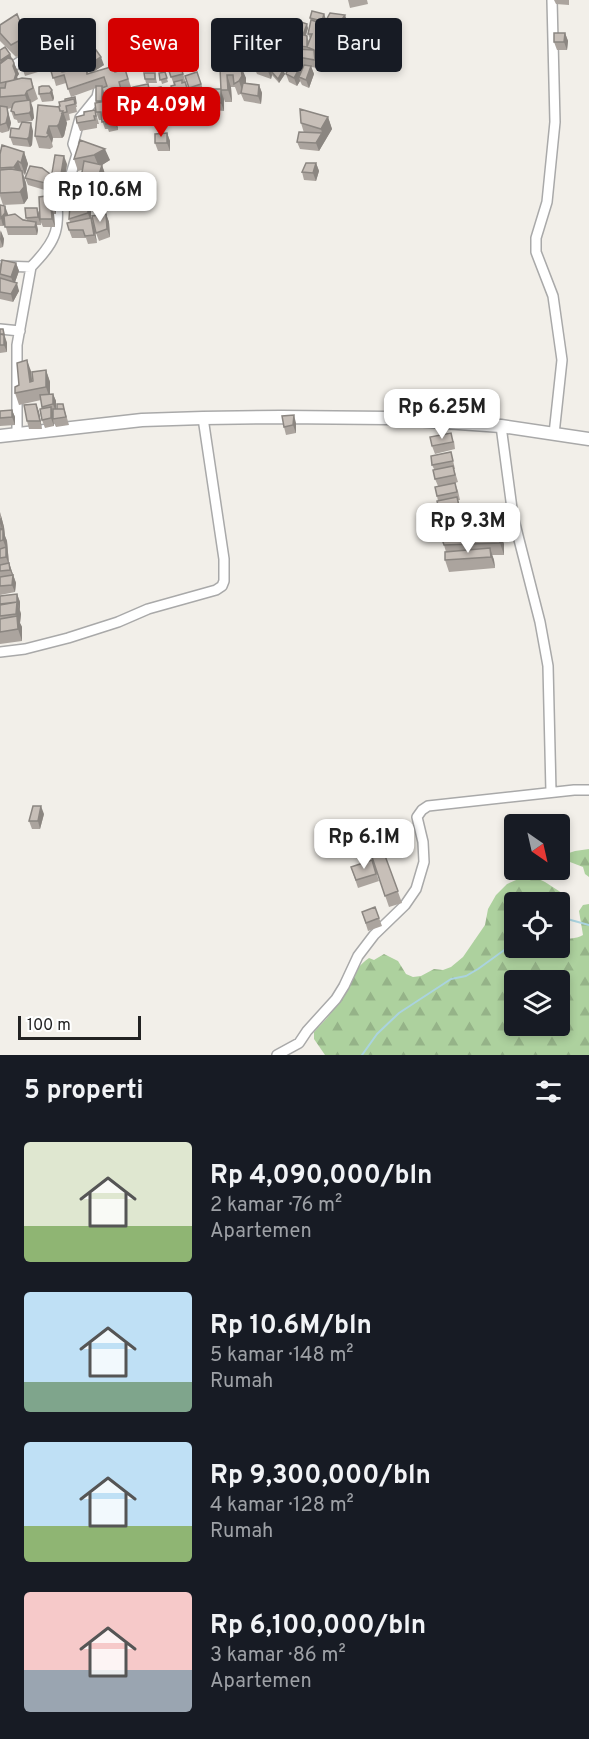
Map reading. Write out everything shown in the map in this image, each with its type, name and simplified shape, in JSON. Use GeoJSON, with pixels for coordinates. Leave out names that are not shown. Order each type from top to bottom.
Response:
{"type":"FeatureCollection","features":[{"type":"Feature","properties":{"kind":"street"},"geometry":{"type":"LineString","coordinates":[[552,0],[555,122],[548,202],[536,238],[536,252],[553,296],[562,360],[554,434]]}},
{"type":"Feature","properties":{"kind":"street"},"geometry":{"type":"LineString","coordinates":[[0,75],[18,63]]}},
{"type":"Feature","properties":{"kind":"street"},"geometry":{"type":"LineString","coordinates":[[17,434],[17,345],[31,267],[50,246],[56,234],[58,218],[56,188],[69,181],[77,154],[73,144],[80,118],[97,97],[99,88]]}},
{"type":"Feature","properties":{"kind":"street"},"geometry":{"type":"LineString","coordinates":[[0,266],[31,267]]}},
{"type":"Feature","properties":{"kind":"street"},"geometry":{"type":"LineString","coordinates":[[0,328],[20,331]]}},
{"type":"Feature","properties":{"kind":"street"},"geometry":{"type":"LineString","coordinates":[[0,652],[68,639],[148,609],[216,590],[222,586],[224,559],[203,418]]}},
{"type":"Feature","properties":{"kind":"street"},"geometry":{"type":"LineString","coordinates":[[0,436],[142,420],[388,418],[501,426],[589,438]]}},
{"type":"Feature","properties":{"kind":"street"},"geometry":{"type":"LineString","coordinates":[[501,426],[513,516],[548,666],[551,792]]}},
{"type":"Feature","properties":{"kind":"street"},"geometry":{"type":"LineString","coordinates":[[278,1055],[298,1043],[336,999],[358,956],[374,935],[405,905],[416,889],[423,862],[423,842],[417,817],[422,810],[428,806],[589,790]]}},
{"type":"Feature","properties":{"kind":"green space"},"geometry":{"type":"Polygon","coordinates":[[[589,849],[589,877],[585,874],[583,867],[570,862],[570,853],[589,849]]]}},
{"type":"Feature","properties":{"kind":"green space"},"geometry":{"type":"Polygon","coordinates":[[[516,880],[541,880],[560,892],[504,892],[504,958],[570,958],[570,938],[583,935],[579,911],[583,905],[589,904],[589,1055],[325,1055],[314,1039],[314,1032],[331,1013],[353,975],[363,963],[369,958],[374,960],[384,954],[398,961],[406,974],[413,977],[421,976],[434,969],[443,970],[451,967],[463,957],[485,925],[488,909],[496,895],[507,884],[516,880]]]}},
{"type":"Feature","properties":{"kind":"building"},"geometry":{"type":"Polygon","coordinates":[[[312,11],[324,14],[323,18],[310,18],[312,11]]]}},
{"type":"Feature","properties":{"kind":"building"},"geometry":{"type":"Polygon","coordinates":[[[330,13],[345,15],[343,18],[327,18],[330,13]]]}},
{"type":"Feature","properties":{"kind":"building"},"geometry":{"type":"Polygon","coordinates":[[[17,14],[18,41],[11,45],[0,33],[0,25],[17,14]]]}},
{"type":"Feature","properties":{"kind":"building"},"geometry":{"type":"Polygon","coordinates":[[[311,20],[315,21],[315,51],[307,47],[312,34],[308,34],[311,20]]]}},
{"type":"Feature","properties":{"kind":"building"},"geometry":{"type":"Polygon","coordinates":[[[303,23],[307,24],[303,35],[303,23]]]}},
{"type":"Feature","properties":{"kind":"building"},"geometry":{"type":"Polygon","coordinates":[[[554,33],[565,33],[564,42],[554,42],[554,33]]]}},
{"type":"Feature","properties":{"kind":"building"},"geometry":{"type":"Polygon","coordinates":[[[303,34],[307,36],[307,47],[303,46],[303,34]]]}},
{"type":"Feature","properties":{"kind":"building"},"geometry":{"type":"Polygon","coordinates":[[[5,47],[10,54],[1,60],[0,64],[0,50],[5,47]]]}},
{"type":"Feature","properties":{"kind":"building"},"geometry":{"type":"Polygon","coordinates":[[[303,49],[314,50],[315,60],[303,58],[303,49]]]}},
{"type":"Feature","properties":{"kind":"building"},"geometry":{"type":"Polygon","coordinates":[[[96,50],[101,57],[96,60],[96,50]]]}},
{"type":"Feature","properties":{"kind":"building"},"geometry":{"type":"Polygon","coordinates":[[[8,58],[14,63],[16,74],[14,80],[0,83],[0,64],[8,58]]]}},
{"type":"Feature","properties":{"kind":"building"},"geometry":{"type":"Polygon","coordinates":[[[304,65],[311,66],[306,80],[299,77],[304,65]]]}},
{"type":"Feature","properties":{"kind":"building"},"geometry":{"type":"Polygon","coordinates":[[[108,68],[108,72],[126,72],[128,79],[119,82],[123,97],[128,96],[130,101],[120,104],[119,101],[115,102],[113,96],[105,98],[102,88],[107,86],[104,77],[68,89],[64,75],[53,78],[51,72],[87,72],[87,74],[108,68]]]}},
{"type":"Feature","properties":{"kind":"building"},"geometry":{"type":"Polygon","coordinates":[[[165,72],[167,78],[160,80],[159,73],[165,72]]]}},
{"type":"Feature","properties":{"kind":"building"},"geometry":{"type":"Polygon","coordinates":[[[169,72],[182,72],[183,74],[171,77],[169,72]]]}},
{"type":"Feature","properties":{"kind":"building"},"geometry":{"type":"Polygon","coordinates":[[[197,72],[201,84],[189,88],[185,76],[197,72]]]}},
{"type":"Feature","properties":{"kind":"building"},"geometry":{"type":"Polygon","coordinates":[[[220,72],[242,72],[239,81],[234,84],[233,75],[227,75],[228,90],[221,90],[220,72]]]}},
{"type":"Feature","properties":{"kind":"building"},"geometry":{"type":"Polygon","coordinates":[[[272,72],[282,72],[278,79],[272,72]]]}},
{"type":"Feature","properties":{"kind":"building"},"geometry":{"type":"Polygon","coordinates":[[[287,72],[297,72],[294,78],[286,74],[287,72]]]}},
{"type":"Feature","properties":{"kind":"building"},"geometry":{"type":"Polygon","coordinates":[[[144,73],[155,73],[155,79],[145,79],[144,73]]]}},
{"type":"Feature","properties":{"kind":"building"},"geometry":{"type":"Polygon","coordinates":[[[22,78],[31,79],[33,88],[25,95],[0,97],[0,88],[5,88],[6,82],[22,78]]]}},
{"type":"Feature","properties":{"kind":"building"},"geometry":{"type":"Polygon","coordinates":[[[182,80],[188,91],[173,95],[171,86],[175,85],[174,82],[182,80]]]}},
{"type":"Feature","properties":{"kind":"building"},"geometry":{"type":"Polygon","coordinates":[[[243,83],[259,85],[258,96],[241,93],[243,83]]]}},
{"type":"Feature","properties":{"kind":"building"},"geometry":{"type":"Polygon","coordinates":[[[148,84],[151,98],[141,100],[140,94],[134,95],[133,87],[148,84]]]}},
{"type":"Feature","properties":{"kind":"building"},"geometry":{"type":"Polygon","coordinates":[[[49,86],[52,90],[50,93],[39,94],[39,87],[49,86]]]}},
{"type":"Feature","properties":{"kind":"building"},"geometry":{"type":"Polygon","coordinates":[[[96,86],[102,86],[102,101],[96,101],[96,86]]]}},
{"type":"Feature","properties":{"kind":"building"},"geometry":{"type":"Polygon","coordinates":[[[161,87],[164,99],[154,101],[151,89],[161,87]]]}},
{"type":"Feature","properties":{"kind":"building"},"geometry":{"type":"Polygon","coordinates":[[[211,89],[221,89],[221,103],[210,102],[211,89]]]}},
{"type":"Feature","properties":{"kind":"building"},"geometry":{"type":"Polygon","coordinates":[[[172,94],[173,99],[167,100],[166,95],[172,94]]]}},
{"type":"Feature","properties":{"kind":"building"},"geometry":{"type":"Polygon","coordinates":[[[75,97],[76,103],[74,99],[65,101],[65,99],[75,97]]]}},
{"type":"Feature","properties":{"kind":"building"},"geometry":{"type":"Polygon","coordinates":[[[74,99],[75,104],[66,106],[67,112],[62,113],[63,111],[57,107],[60,106],[59,102],[74,99]]]}},
{"type":"Feature","properties":{"kind":"building"},"geometry":{"type":"Polygon","coordinates":[[[30,100],[31,111],[29,113],[15,115],[11,111],[15,102],[30,100]]]}},
{"type":"Feature","properties":{"kind":"building"},"geometry":{"type":"Polygon","coordinates":[[[112,100],[115,123],[106,124],[106,121],[102,122],[101,112],[96,112],[95,103],[112,100]]]}},
{"type":"Feature","properties":{"kind":"building"},"geometry":{"type":"Polygon","coordinates":[[[174,100],[184,100],[184,106],[174,106],[174,100]]]}},
{"type":"Feature","properties":{"kind":"building"},"geometry":{"type":"Polygon","coordinates":[[[144,101],[145,105],[152,104],[153,111],[136,114],[135,103],[144,101]]]}},
{"type":"Feature","properties":{"kind":"building"},"geometry":{"type":"Polygon","coordinates":[[[167,101],[168,108],[155,110],[154,102],[167,101]]]}},
{"type":"Feature","properties":{"kind":"building"},"geometry":{"type":"Polygon","coordinates":[[[132,103],[134,111],[130,112],[130,116],[121,115],[119,106],[132,103]]]}},
{"type":"Feature","properties":{"kind":"building"},"geometry":{"type":"Polygon","coordinates":[[[38,105],[59,107],[60,111],[63,111],[59,124],[49,126],[47,133],[49,135],[46,137],[35,136],[38,105]]]}},
{"type":"Feature","properties":{"kind":"building"},"geometry":{"type":"Polygon","coordinates":[[[0,106],[7,107],[8,115],[6,123],[0,125],[0,106]]]}},
{"type":"Feature","properties":{"kind":"building"},"geometry":{"type":"Polygon","coordinates":[[[300,109],[328,117],[321,129],[301,123],[300,109]]]}},
{"type":"Feature","properties":{"kind":"building"},"geometry":{"type":"Polygon","coordinates":[[[95,110],[95,120],[77,123],[76,117],[84,115],[84,112],[95,110]]]}},
{"type":"Feature","properties":{"kind":"building"},"geometry":{"type":"Polygon","coordinates":[[[22,122],[31,123],[29,137],[27,139],[10,137],[11,128],[19,129],[22,122]]]}},
{"type":"Feature","properties":{"kind":"building"},"geometry":{"type":"Polygon","coordinates":[[[299,132],[322,133],[316,143],[297,142],[299,132]]]}},
{"type":"Feature","properties":{"kind":"building"},"geometry":{"type":"Polygon","coordinates":[[[167,133],[167,143],[155,143],[155,134],[167,133]]]}},
{"type":"Feature","properties":{"kind":"building"},"geometry":{"type":"Polygon","coordinates":[[[80,140],[105,149],[94,155],[74,159],[80,140]]]}},
{"type":"Feature","properties":{"kind":"building"},"geometry":{"type":"Polygon","coordinates":[[[2,145],[24,152],[21,163],[18,161],[14,167],[0,168],[2,145]]]}},
{"type":"Feature","properties":{"kind":"building"},"geometry":{"type":"Polygon","coordinates":[[[55,155],[64,156],[61,174],[52,173],[55,155]]]}},
{"type":"Feature","properties":{"kind":"building"},"geometry":{"type":"Polygon","coordinates":[[[84,161],[102,165],[96,184],[80,184],[84,161]]]}},
{"type":"Feature","properties":{"kind":"building"},"geometry":{"type":"Polygon","coordinates":[[[306,163],[316,163],[313,173],[302,172],[306,163]]]}},
{"type":"Feature","properties":{"kind":"building"},"geometry":{"type":"Polygon","coordinates":[[[30,166],[42,168],[50,174],[45,183],[25,178],[30,166]]]}},
{"type":"Feature","properties":{"kind":"building"},"geometry":{"type":"Polygon","coordinates":[[[0,170],[22,171],[24,187],[20,192],[0,193],[0,170]]]}},
{"type":"Feature","properties":{"kind":"building"},"geometry":{"type":"Polygon","coordinates":[[[79,180],[77,189],[60,193],[62,181],[79,180]]]}},
{"type":"Feature","properties":{"kind":"building"},"geometry":{"type":"Polygon","coordinates":[[[78,192],[79,200],[68,203],[67,194],[78,192]]]}},
{"type":"Feature","properties":{"kind":"building"},"geometry":{"type":"Polygon","coordinates":[[[53,195],[52,219],[40,219],[39,197],[53,195]]]}},
{"type":"Feature","properties":{"kind":"building"},"geometry":{"type":"Polygon","coordinates":[[[88,200],[88,213],[69,219],[70,205],[88,200]]]}},
{"type":"Feature","properties":{"kind":"building"},"geometry":{"type":"Polygon","coordinates":[[[0,205],[5,206],[5,213],[1,218],[0,205]]]}},
{"type":"Feature","properties":{"kind":"building"},"geometry":{"type":"Polygon","coordinates":[[[25,208],[37,208],[38,217],[26,218],[25,208]]]}},
{"type":"Feature","properties":{"kind":"building"},"geometry":{"type":"Polygon","coordinates":[[[15,214],[23,220],[36,222],[35,227],[5,227],[4,216],[15,214]]]}},
{"type":"Feature","properties":{"kind":"building"},"geometry":{"type":"Polygon","coordinates":[[[106,214],[107,229],[96,233],[92,216],[106,214]]]}},
{"type":"Feature","properties":{"kind":"building"},"geometry":{"type":"Polygon","coordinates":[[[91,218],[94,235],[85,236],[83,230],[69,230],[67,223],[91,218]]]}},
{"type":"Feature","properties":{"kind":"building"},"geometry":{"type":"Polygon","coordinates":[[[2,260],[16,263],[11,277],[0,274],[2,260]]]}},
{"type":"Feature","properties":{"kind":"building"},"geometry":{"type":"Polygon","coordinates":[[[0,278],[17,283],[11,294],[0,292],[0,278]]]}},
{"type":"Feature","properties":{"kind":"building"},"geometry":{"type":"Polygon","coordinates":[[[0,334],[4,335],[4,345],[0,345],[0,334]]]}},
{"type":"Feature","properties":{"kind":"building"},"geometry":{"type":"Polygon","coordinates":[[[27,360],[30,382],[33,381],[32,372],[46,370],[46,387],[15,393],[15,387],[19,385],[17,363],[27,360]]]}},
{"type":"Feature","properties":{"kind":"building"},"geometry":{"type":"Polygon","coordinates":[[[53,394],[53,404],[42,407],[40,395],[53,394]]]}},
{"type":"Feature","properties":{"kind":"building"},"geometry":{"type":"Polygon","coordinates":[[[36,404],[40,421],[27,421],[24,405],[36,404]]]}},
{"type":"Feature","properties":{"kind":"building"},"geometry":{"type":"Polygon","coordinates":[[[57,404],[63,404],[64,409],[57,409],[57,404]]]}},
{"type":"Feature","properties":{"kind":"building"},"geometry":{"type":"Polygon","coordinates":[[[51,407],[51,418],[42,420],[40,409],[51,407]]]}},
{"type":"Feature","properties":{"kind":"building"},"geometry":{"type":"Polygon","coordinates":[[[53,409],[64,409],[66,417],[53,419],[53,409]]]}},
{"type":"Feature","properties":{"kind":"building"},"geometry":{"type":"Polygon","coordinates":[[[12,410],[12,417],[0,418],[0,411],[12,410]]]}},
{"type":"Feature","properties":{"kind":"building"},"geometry":{"type":"Polygon","coordinates":[[[294,415],[293,425],[284,427],[282,416],[294,415]]]}},
{"type":"Feature","properties":{"kind":"building"},"geometry":{"type":"Polygon","coordinates":[[[451,433],[453,442],[432,446],[430,437],[451,433]]]}},
{"type":"Feature","properties":{"kind":"building"},"geometry":{"type":"Polygon","coordinates":[[[451,452],[453,461],[432,465],[431,456],[451,452]]]}},
{"type":"Feature","properties":{"kind":"building"},"geometry":{"type":"Polygon","coordinates":[[[453,466],[455,475],[435,479],[433,470],[453,466]]]}},
{"type":"Feature","properties":{"kind":"building"},"geometry":{"type":"Polygon","coordinates":[[[455,483],[457,492],[437,496],[435,487],[455,483]]]}},
{"type":"Feature","properties":{"kind":"building"},"geometry":{"type":"Polygon","coordinates":[[[457,497],[459,506],[439,510],[437,501],[457,497]]]}},
{"type":"Feature","properties":{"kind":"building"},"geometry":{"type":"Polygon","coordinates":[[[444,519],[464,520],[464,527],[443,527],[444,519]]]}},
{"type":"Feature","properties":{"kind":"building"},"geometry":{"type":"Polygon","coordinates":[[[474,520],[499,520],[499,531],[474,531],[474,520]]]}},
{"type":"Feature","properties":{"kind":"building"},"geometry":{"type":"Polygon","coordinates":[[[3,529],[3,540],[0,541],[0,530],[3,529]]]}},
{"type":"Feature","properties":{"kind":"building"},"geometry":{"type":"Polygon","coordinates":[[[500,532],[500,543],[444,545],[441,536],[500,532]]]}},
{"type":"Feature","properties":{"kind":"building"},"geometry":{"type":"Polygon","coordinates":[[[6,547],[6,557],[0,558],[0,549],[6,547]]]}},
{"type":"Feature","properties":{"kind":"building"},"geometry":{"type":"Polygon","coordinates":[[[490,548],[491,557],[445,560],[445,552],[490,548]]]}},
{"type":"Feature","properties":{"kind":"building"},"geometry":{"type":"Polygon","coordinates":[[[9,563],[10,570],[0,571],[0,565],[9,563]]]}},
{"type":"Feature","properties":{"kind":"building"},"geometry":{"type":"Polygon","coordinates":[[[13,575],[12,585],[0,586],[0,577],[13,575]]]}},
{"type":"Feature","properties":{"kind":"building"},"geometry":{"type":"Polygon","coordinates":[[[17,594],[17,602],[0,604],[0,596],[17,594]]]}},
{"type":"Feature","properties":{"kind":"building"},"geometry":{"type":"Polygon","coordinates":[[[17,602],[16,614],[0,616],[0,605],[17,602]]]}},
{"type":"Feature","properties":{"kind":"building"},"geometry":{"type":"Polygon","coordinates":[[[17,616],[18,629],[0,632],[0,619],[17,616]]]}},
{"type":"Feature","properties":{"kind":"building"},"geometry":{"type":"Polygon","coordinates":[[[33,806],[41,806],[38,821],[29,821],[33,806]]]}},
{"type":"Feature","properties":{"kind":"building"},"geometry":{"type":"Polygon","coordinates":[[[384,853],[398,891],[385,896],[372,857],[384,853]]]}},
{"type":"Feature","properties":{"kind":"building"},"geometry":{"type":"Polygon","coordinates":[[[372,860],[376,874],[356,880],[351,867],[372,860]]]}},
{"type":"Feature","properties":{"kind":"building"},"geometry":{"type":"Polygon","coordinates":[[[375,907],[379,918],[366,923],[362,912],[375,907]]]}},
{"type":"Feature","properties":{"kind":"waterway"},"geometry":{"type":"LineString","coordinates":[[570,920],[589,925]]}},
{"type":"Feature","properties":{"kind":"waterway"},"geometry":{"type":"LineString","coordinates":[[362,1055],[377,1034],[399,1013],[451,979],[466,976],[478,969],[504,950]]}}]}
